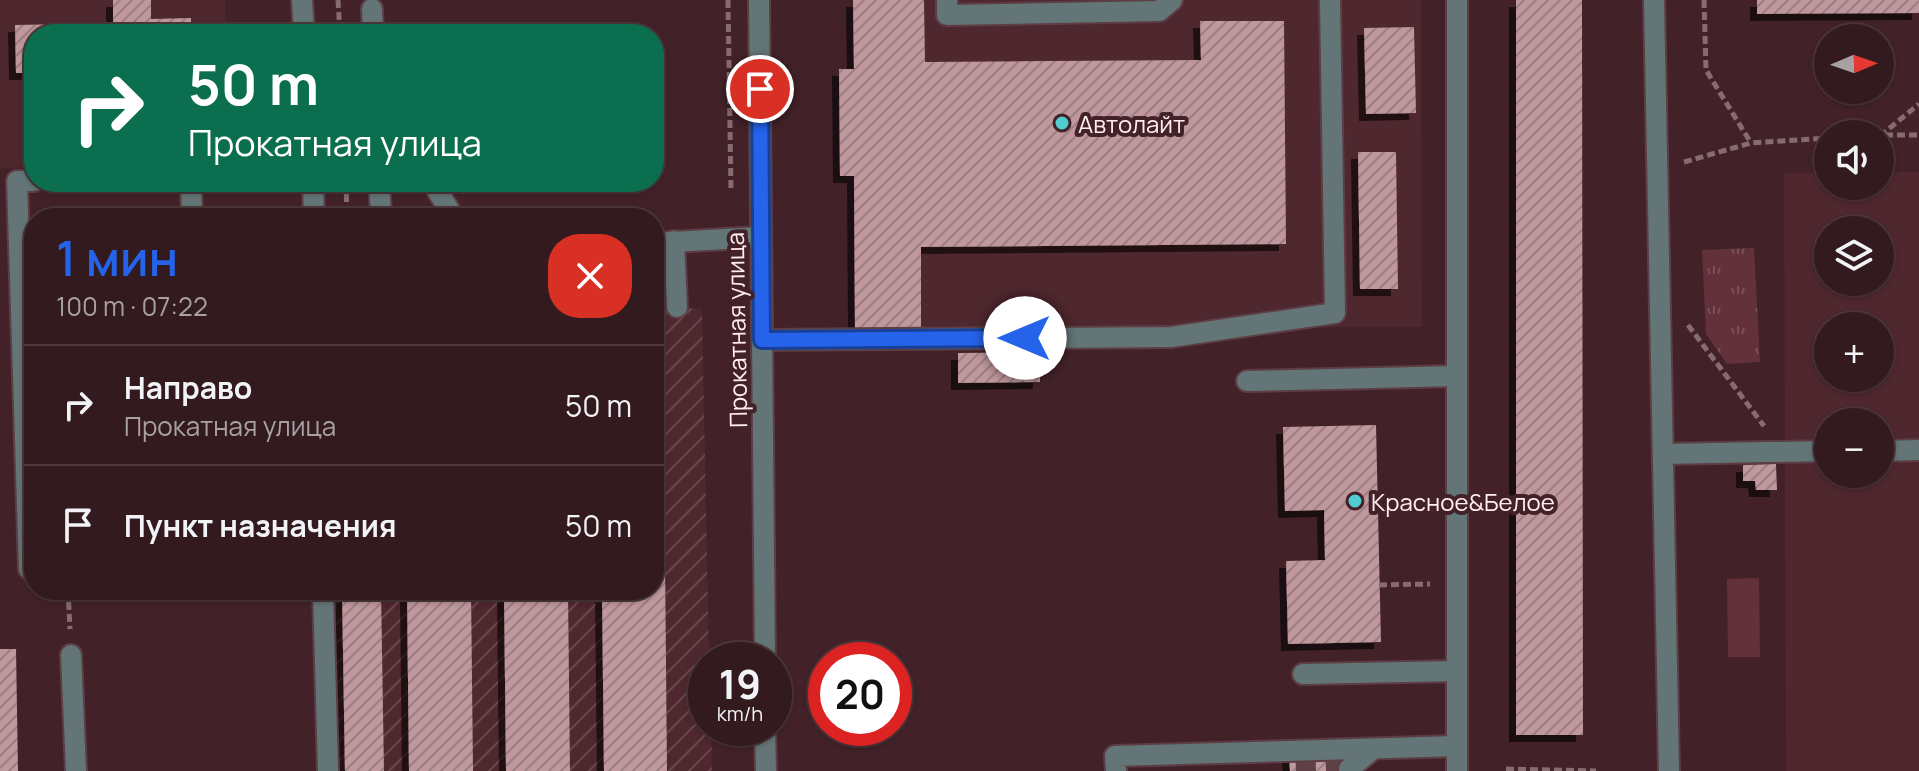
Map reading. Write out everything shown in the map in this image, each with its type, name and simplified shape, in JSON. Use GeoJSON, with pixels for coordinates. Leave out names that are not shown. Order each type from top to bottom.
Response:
{"type":"FeatureCollection","features":[{"type":"Feature","properties":{"kind":"street"},"geometry":{"type":"LineString","coordinates":[[302,0],[303,24]]}},
{"type":"Feature","properties":{"kind":"street","name":"Прокатная улица"},"geometry":{"type":"LineString","coordinates":[[759,0],[765,642]]}},
{"type":"Feature","properties":{"kind":"street"},"geometry":{"type":"LineString","coordinates":[[947,0],[947,15],[1159,11],[1172,0]]}},
{"type":"Feature","properties":{"kind":"street"},"geometry":{"type":"LineString","coordinates":[[762,340],[1171,337],[1335,313],[1330,0]]}},
{"type":"Feature","properties":{"kind":"street"},"geometry":{"type":"LineString","coordinates":[[1457,0],[1457,771]]}},
{"type":"Feature","properties":{"kind":"street"},"geometry":{"type":"LineString","coordinates":[[1654,0],[1669,771]]}},
{"type":"Feature","properties":{"kind":"street"},"geometry":{"type":"LineString","coordinates":[[372,9],[373,24]]}},
{"type":"Feature","properties":{"kind":"street"},"geometry":{"type":"LineString","coordinates":[[24,181],[17,181],[24,407]]}},
{"type":"Feature","properties":{"kind":"street"},"geometry":{"type":"LineString","coordinates":[[677,307],[664,242],[761,237]]}},
{"type":"Feature","properties":{"kind":"street"},"geometry":{"type":"LineString","coordinates":[[1247,381],[1457,376]]}},
{"type":"Feature","properties":{"kind":"street"},"geometry":{"type":"LineString","coordinates":[[1894,451],[1919,450]]}},
{"type":"Feature","properties":{"kind":"street"},"geometry":{"type":"LineString","coordinates":[[1663,454],[1814,451]]}},
{"type":"Feature","properties":{"kind":"street"},"geometry":{"type":"LineString","coordinates":[[323,600],[328,771]]}},
{"type":"Feature","properties":{"kind":"street"},"geometry":{"type":"LineString","coordinates":[[71,655],[76,771]]}},
{"type":"Feature","properties":{"kind":"street"},"geometry":{"type":"LineString","coordinates":[[1303,674],[1457,671]]}},
{"type":"Feature","properties":{"kind":"street"},"geometry":{"type":"LineString","coordinates":[[765,746],[766,771]]}},
{"type":"Feature","properties":{"kind":"street"},"geometry":{"type":"LineString","coordinates":[[1116,771],[1115,756],[1457,746]]}},
{"type":"Feature","properties":{"kind":"street"},"geometry":{"type":"LineString","coordinates":[[1349,769],[1372,750]]}},
{"type":"Feature","properties":{"kind":"path"},"geometry":{"type":"LineString","coordinates":[[338,0],[339,24]]}},
{"type":"Feature","properties":{"kind":"path"},"geometry":{"type":"LineString","coordinates":[[1704,0],[1706,70],[1751,143]]}},
{"type":"Feature","properties":{"kind":"path"},"geometry":{"type":"LineString","coordinates":[[1894,126],[1919,104]]}},
{"type":"Feature","properties":{"kind":"path"},"geometry":{"type":"LineString","coordinates":[[1894,136],[1919,135]]}},
{"type":"Feature","properties":{"kind":"path"},"geometry":{"type":"LineString","coordinates":[[1657,169],[1751,143],[1814,139]]}},
{"type":"Feature","properties":{"kind":"path"},"geometry":{"type":"LineString","coordinates":[[1659,288],[1784,452]]}},
{"type":"Feature","properties":{"kind":"path"},"geometry":{"type":"LineString","coordinates":[[1379,585],[1437,584]]}},
{"type":"Feature","properties":{"kind":"path"},"geometry":{"type":"LineString","coordinates":[[68,600],[71,655]]}},
{"type":"Feature","properties":{"kind":"path"},"geometry":{"type":"LineString","coordinates":[[1506,769],[1596,771]]}},
{"type":"Feature","properties":{"kind":"shaded area"},"geometry":{"type":"Polygon","coordinates":[[[0,0],[225,0],[226,24],[24,24],[24,167],[0,168],[0,0]]]}},
{"type":"Feature","properties":{"kind":"shaded area"},"geometry":{"type":"Polygon","coordinates":[[[853,0],[1421,0],[1422,327],[855,330],[854,177],[840,176],[839,69],[854,69],[853,0]]]}},
{"type":"Feature","properties":{"kind":"shaded area"},"geometry":{"type":"Polygon","coordinates":[[[1919,172],[1919,771],[1786,771],[1784,173],[1814,173],[1814,200],[1894,200],[1894,173],[1919,172]]]}},
{"type":"Feature","properties":{"kind":"shaded area"},"geometry":{"type":"Polygon","coordinates":[[[664,307],[702,309],[709,642],[688,642],[688,746],[711,746],[712,771],[337,771],[333,600],[664,600],[664,307]]]}},
{"type":"Feature","properties":{"kind":"green space"},"geometry":{"type":"Polygon","coordinates":[[[1754,248],[1760,362],[1727,364],[1706,334],[1702,250],[1754,248]]]}},
{"type":"Feature","properties":{"kind":"green space"},"geometry":{"type":"Polygon","coordinates":[[[1759,578],[1760,657],[1728,657],[1727,579],[1759,578]]]}},
{"type":"Feature","properties":{"kind":"building"},"geometry":{"type":"Polygon","coordinates":[[[113,0],[151,0],[151,19],[191,18],[191,24],[64,24],[113,23],[113,0]]]}},
{"type":"Feature","properties":{"kind":"building","name":"Автолайт"},"geometry":{"type":"Polygon","coordinates":[[[853,0],[924,0],[925,62],[1201,60],[1200,21],[1284,21],[1286,244],[921,247],[921,330],[855,330],[854,176],[840,176],[839,69],[854,69],[853,0]]]}},
{"type":"Feature","properties":{"kind":"building"},"geometry":{"type":"Polygon","coordinates":[[[1516,0],[1582,0],[1583,735],[1516,735],[1516,0]]]}},
{"type":"Feature","properties":{"kind":"building"},"geometry":{"type":"Polygon","coordinates":[[[1757,0],[1919,0],[1919,13],[1757,14],[1757,0]]]}},
{"type":"Feature","properties":{"kind":"building"},"geometry":{"type":"Polygon","coordinates":[[[15,25],[24,25],[24,73],[16,73],[15,25]]]}},
{"type":"Feature","properties":{"kind":"building"},"geometry":{"type":"Polygon","coordinates":[[[1414,27],[1416,113],[1366,114],[1364,28],[1414,27]]]}},
{"type":"Feature","properties":{"kind":"building"},"geometry":{"type":"Polygon","coordinates":[[[1358,152],[1396,152],[1398,289],[1360,289],[1358,152]]]}},
{"type":"Feature","properties":{"kind":"building"},"geometry":{"type":"Polygon","coordinates":[[[1040,352],[1040,382],[958,383],[958,353],[1040,352]]]}},
{"type":"Feature","properties":{"kind":"building"},"geometry":{"type":"Polygon","coordinates":[[[1376,425],[1381,642],[1288,644],[1286,561],[1325,560],[1324,510],[1285,511],[1283,427],[1376,425]]]}},
{"type":"Feature","properties":{"kind":"building"},"geometry":{"type":"Polygon","coordinates":[[[664,448],[667,771],[604,771],[602,600],[664,600],[664,448]]]}},
{"type":"Feature","properties":{"kind":"building"},"geometry":{"type":"Polygon","coordinates":[[[1776,464],[1777,490],[1756,490],[1755,481],[1743,481],[1743,465],[1776,464]]]}},
{"type":"Feature","properties":{"kind":"building"},"geometry":{"type":"Polygon","coordinates":[[[342,600],[381,600],[384,771],[345,771],[342,600]]]}},
{"type":"Feature","properties":{"kind":"building"},"geometry":{"type":"Polygon","coordinates":[[[407,600],[471,600],[473,771],[409,771],[407,600]]]}},
{"type":"Feature","properties":{"kind":"building"},"geometry":{"type":"Polygon","coordinates":[[[504,600],[568,600],[570,771],[506,771],[504,600]]]}},
{"type":"Feature","properties":{"kind":"building"},"geometry":{"type":"Polygon","coordinates":[[[0,649],[16,649],[18,771],[0,771],[0,649]]]}},
{"type":"Feature","properties":{"kind":"building"},"geometry":{"type":"Polygon","coordinates":[[[1289,756],[1348,757],[1349,771],[1290,771],[1289,756]]]}},
{"type":"Feature","properties":{"kind":"tunnel"},"geometry":{"type":"LineString","coordinates":[[1296,771],[1349,769]]}},
{"type":"Feature","properties":{"kind":"place","name":"Автолайт"},"geometry":{"type":"Point","coordinates":[1062,123]}},
{"type":"Feature","properties":{"kind":"place","name":"Красное&Белое"},"geometry":{"type":"Point","coordinates":[1355,501]}},
{"type":"Feature","properties":{"kind":"route"},"geometry":{"type":"LineString","coordinates":[[760,89],[762,340],[1025,338]]}}]}
